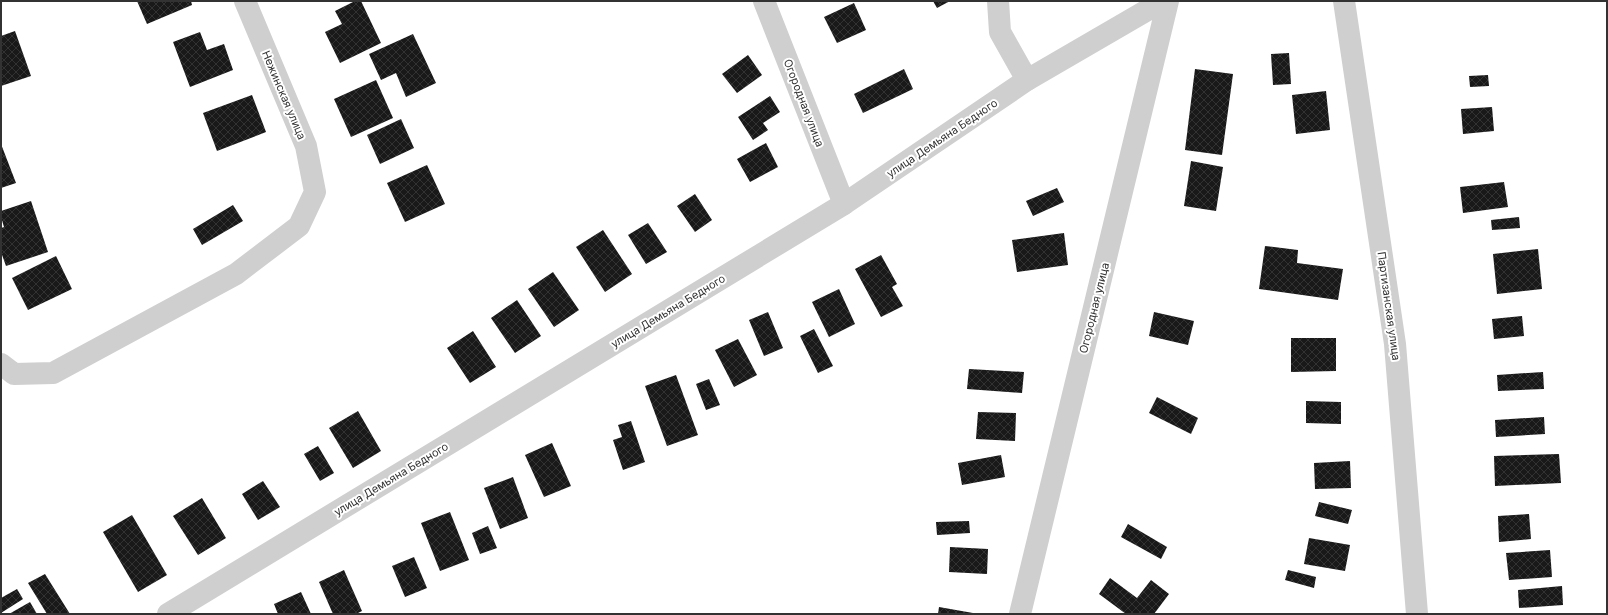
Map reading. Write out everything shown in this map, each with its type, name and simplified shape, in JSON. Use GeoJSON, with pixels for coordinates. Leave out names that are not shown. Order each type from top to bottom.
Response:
{"type":"FeatureCollection","features":[{"type":"Feature","properties":{"kind":"street","name":"Нежинская улица"},"geometry":{"type":"LineString","coordinates":[[7,369],[53,373],[236,274],[299,226],[315,192],[306,146],[245,1]]}},
{"type":"Feature","properties":{"kind":"street","name":"Огородная улица"},"geometry":{"type":"LineString","coordinates":[[764,1],[844,204]]}},
{"type":"Feature","properties":{"kind":"street"},"geometry":{"type":"LineString","coordinates":[[998,1],[1000,32],[1027,80]]}},
{"type":"Feature","properties":{"kind":"street","name":"улица Демьяна Бедного"},"geometry":{"type":"LineString","coordinates":[[168,614],[844,204],[1027,80],[1164,1]]}},
{"type":"Feature","properties":{"kind":"street","name":"Огородная улица"},"geometry":{"type":"LineString","coordinates":[[1020,614],[1168,1]]}},
{"type":"Feature","properties":{"kind":"street","name":"Партизанская улица"},"geometry":{"type":"LineString","coordinates":[[1344,1],[1395,344],[1416,614]]}},
{"type":"Feature","properties":{"kind":"building"},"geometry":{"type":"Polygon","coordinates":[[[137,1],[191,1],[192,5],[147,24],[137,1]]]}},
{"type":"Feature","properties":{"kind":"building"},"geometry":{"type":"Polygon","coordinates":[[[355,1],[361,1],[381,43],[340,63],[325,32],[342,24],[335,11],[355,1]]]}},
{"type":"Feature","properties":{"kind":"building"},"geometry":{"type":"Polygon","coordinates":[[[933,1],[950,1],[937,8],[933,1]]]}},
{"type":"Feature","properties":{"kind":"building"},"geometry":{"type":"Polygon","coordinates":[[[854,3],[866,30],[837,43],[824,17],[854,3]]]}},
{"type":"Feature","properties":{"kind":"building"},"geometry":{"type":"Polygon","coordinates":[[[15,31],[31,76],[1,86],[1,36],[15,31]]]}},
{"type":"Feature","properties":{"kind":"building"},"geometry":{"type":"Polygon","coordinates":[[[200,32],[207,50],[224,44],[233,70],[190,87],[173,42],[200,32]]]}},
{"type":"Feature","properties":{"kind":"building"},"geometry":{"type":"Polygon","coordinates":[[[413,34],[436,83],[406,97],[396,73],[381,80],[369,54],[413,34]]]}},
{"type":"Feature","properties":{"kind":"building"},"geometry":{"type":"Polygon","coordinates":[[[1289,53],[1291,84],[1273,85],[1271,54],[1289,53]]]}},
{"type":"Feature","properties":{"kind":"building"},"geometry":{"type":"Polygon","coordinates":[[[748,55],[762,75],[737,93],[722,74],[748,55]]]}},
{"type":"Feature","properties":{"kind":"building"},"geometry":{"type":"Polygon","coordinates":[[[904,69],[913,89],[863,113],[854,94],[904,69]]]}},
{"type":"Feature","properties":{"kind":"building"},"geometry":{"type":"Polygon","coordinates":[[[1195,69],[1233,74],[1222,155],[1185,150],[1195,69]]]}},
{"type":"Feature","properties":{"kind":"building"},"geometry":{"type":"Polygon","coordinates":[[[1488,75],[1489,86],[1470,87],[1469,76],[1488,75]]]}},
{"type":"Feature","properties":{"kind":"building"},"geometry":{"type":"Polygon","coordinates":[[[376,80],[393,118],[351,137],[334,99],[376,80]]]}},
{"type":"Feature","properties":{"kind":"building"},"geometry":{"type":"Polygon","coordinates":[[[1326,91],[1330,130],[1296,134],[1292,95],[1326,91]]]}},
{"type":"Feature","properties":{"kind":"building"},"geometry":{"type":"Polygon","coordinates":[[[252,95],[266,132],[217,151],[203,113],[252,95]]]}},
{"type":"Feature","properties":{"kind":"building"},"geometry":{"type":"Polygon","coordinates":[[[770,96],[780,112],[763,123],[768,130],[753,140],[738,117],[770,96]]]}},
{"type":"Feature","properties":{"kind":"building"},"geometry":{"type":"Polygon","coordinates":[[[1492,107],[1494,131],[1463,134],[1461,109],[1492,107]]]}},
{"type":"Feature","properties":{"kind":"building"},"geometry":{"type":"Polygon","coordinates":[[[401,119],[414,148],[380,164],[367,135],[401,119]]]}},
{"type":"Feature","properties":{"kind":"building"},"geometry":{"type":"Polygon","coordinates":[[[766,143],[778,167],[750,182],[737,159],[766,143]]]}},
{"type":"Feature","properties":{"kind":"building"},"geometry":{"type":"Polygon","coordinates":[[[1,144],[16,183],[1,188],[1,144]]]}},
{"type":"Feature","properties":{"kind":"building"},"geometry":{"type":"Polygon","coordinates":[[[1191,161],[1223,167],[1216,211],[1184,206],[1191,161]]]}},
{"type":"Feature","properties":{"kind":"building"},"geometry":{"type":"Polygon","coordinates":[[[427,165],[445,204],[405,222],[387,183],[427,165]]]}},
{"type":"Feature","properties":{"kind":"building"},"geometry":{"type":"Polygon","coordinates":[[[1504,182],[1508,207],[1463,213],[1460,187],[1504,182]]]}},
{"type":"Feature","properties":{"kind":"building"},"geometry":{"type":"Polygon","coordinates":[[[1057,188],[1064,202],[1033,216],[1026,201],[1057,188]]]}},
{"type":"Feature","properties":{"kind":"building"},"geometry":{"type":"Polygon","coordinates":[[[695,194],[712,220],[695,232],[677,206],[695,194]]]}},
{"type":"Feature","properties":{"kind":"building"},"geometry":{"type":"Polygon","coordinates":[[[31,201],[48,252],[6,266],[1,252],[1,228],[4,227],[1,211],[31,201]]]}},
{"type":"Feature","properties":{"kind":"building"},"geometry":{"type":"Polygon","coordinates":[[[233,205],[243,221],[202,245],[193,229],[233,205]]]}},
{"type":"Feature","properties":{"kind":"building"},"geometry":{"type":"Polygon","coordinates":[[[1519,217],[1520,228],[1492,230],[1491,220],[1519,217]]]}},
{"type":"Feature","properties":{"kind":"building"},"geometry":{"type":"Polygon","coordinates":[[[648,223],[667,252],[646,264],[628,235],[648,223]]]}},
{"type":"Feature","properties":{"kind":"building"},"geometry":{"type":"Polygon","coordinates":[[[603,230],[632,274],[605,292],[576,247],[603,230]]]}},
{"type":"Feature","properties":{"kind":"building"},"geometry":{"type":"Polygon","coordinates":[[[1064,233],[1068,265],[1017,272],[1012,240],[1064,233]]]}},
{"type":"Feature","properties":{"kind":"building"},"geometry":{"type":"Polygon","coordinates":[[[1265,246],[1298,250],[1297,263],[1343,269],[1338,300],[1259,289],[1265,246]]]}},
{"type":"Feature","properties":{"kind":"building"},"geometry":{"type":"Polygon","coordinates":[[[1538,249],[1542,289],[1497,294],[1493,254],[1538,249]]]}},
{"type":"Feature","properties":{"kind":"building"},"geometry":{"type":"Polygon","coordinates":[[[881,255],[897,284],[892,287],[903,306],[881,317],[855,269],[881,255]]]}},
{"type":"Feature","properties":{"kind":"building"},"geometry":{"type":"Polygon","coordinates":[[[56,256],[72,289],[28,310],[12,278],[56,256]]]}},
{"type":"Feature","properties":{"kind":"building"},"geometry":{"type":"Polygon","coordinates":[[[553,272],[579,310],[554,327],[528,289],[553,272]]]}},
{"type":"Feature","properties":{"kind":"building"},"geometry":{"type":"Polygon","coordinates":[[[839,289],[855,324],[829,337],[812,302],[839,289]]]}},
{"type":"Feature","properties":{"kind":"building"},"geometry":{"type":"Polygon","coordinates":[[[517,300],[541,336],[515,353],[491,318],[517,300]]]}},
{"type":"Feature","properties":{"kind":"building"},"geometry":{"type":"Polygon","coordinates":[[[768,312],[783,348],[764,356],[749,320],[768,312]]]}},
{"type":"Feature","properties":{"kind":"building"},"geometry":{"type":"Polygon","coordinates":[[[1154,312],[1194,321],[1188,345],[1149,336],[1154,312]]]}},
{"type":"Feature","properties":{"kind":"building"},"geometry":{"type":"Polygon","coordinates":[[[1522,316],[1524,336],[1494,339],[1492,319],[1522,316]]]}},
{"type":"Feature","properties":{"kind":"building"},"geometry":{"type":"Polygon","coordinates":[[[814,329],[833,366],[818,373],[800,336],[814,329]]]}},
{"type":"Feature","properties":{"kind":"building"},"geometry":{"type":"Polygon","coordinates":[[[473,331],[496,367],[470,383],[447,348],[473,331]]]}},
{"type":"Feature","properties":{"kind":"building"},"geometry":{"type":"Polygon","coordinates":[[[1291,338],[1336,338],[1336,371],[1291,372],[1291,338]]]}},
{"type":"Feature","properties":{"kind":"building"},"geometry":{"type":"Polygon","coordinates":[[[738,339],[757,375],[734,387],[715,350],[738,339]]]}},
{"type":"Feature","properties":{"kind":"building"},"geometry":{"type":"Polygon","coordinates":[[[969,369],[1024,372],[1022,393],[967,389],[969,369]]]}},
{"type":"Feature","properties":{"kind":"building"},"geometry":{"type":"Polygon","coordinates":[[[1543,372],[1544,389],[1498,391],[1497,375],[1543,372]]]}},
{"type":"Feature","properties":{"kind":"building"},"geometry":{"type":"Polygon","coordinates":[[[676,375],[698,435],[667,446],[645,386],[676,375]]]}},
{"type":"Feature","properties":{"kind":"building"},"geometry":{"type":"Polygon","coordinates":[[[709,379],[720,405],[706,410],[696,384],[709,379]]]}},
{"type":"Feature","properties":{"kind":"building"},"geometry":{"type":"Polygon","coordinates":[[[1157,397],[1198,418],[1191,434],[1149,413],[1157,397]]]}},
{"type":"Feature","properties":{"kind":"building"},"geometry":{"type":"Polygon","coordinates":[[[1306,401],[1341,402],[1341,424],[1306,423],[1306,401]]]}},
{"type":"Feature","properties":{"kind":"building"},"geometry":{"type":"Polygon","coordinates":[[[358,411],[381,451],[353,468],[329,428],[358,411]]]}},
{"type":"Feature","properties":{"kind":"building"},"geometry":{"type":"Polygon","coordinates":[[[978,412],[1016,413],[1015,441],[976,439],[978,412]]]}},
{"type":"Feature","properties":{"kind":"building"},"geometry":{"type":"Polygon","coordinates":[[[1544,417],[1545,434],[1496,437],[1495,420],[1544,417]]]}},
{"type":"Feature","properties":{"kind":"building"},"geometry":{"type":"Polygon","coordinates":[[[631,421],[645,462],[623,470],[613,440],[622,437],[618,425],[631,421]]]}},
{"type":"Feature","properties":{"kind":"building"},"geometry":{"type":"Polygon","coordinates":[[[552,443],[571,486],[544,497],[525,455],[552,443]]]}},
{"type":"Feature","properties":{"kind":"building"},"geometry":{"type":"Polygon","coordinates":[[[318,446],[334,473],[320,481],[304,454],[318,446]]]}},
{"type":"Feature","properties":{"kind":"building"},"geometry":{"type":"Polygon","coordinates":[[[1559,454],[1561,483],[1495,486],[1494,456],[1559,454]]]}},
{"type":"Feature","properties":{"kind":"building"},"geometry":{"type":"Polygon","coordinates":[[[1001,455],[1005,477],[962,485],[958,463],[1001,455]]]}},
{"type":"Feature","properties":{"kind":"building"},"geometry":{"type":"Polygon","coordinates":[[[1350,461],[1351,488],[1315,489],[1314,463],[1350,461]]]}},
{"type":"Feature","properties":{"kind":"building"},"geometry":{"type":"Polygon","coordinates":[[[513,477],[528,518],[500,529],[484,488],[513,477]]]}},
{"type":"Feature","properties":{"kind":"building"},"geometry":{"type":"Polygon","coordinates":[[[263,481],[280,507],[258,520],[242,494],[263,481]]]}},
{"type":"Feature","properties":{"kind":"building"},"geometry":{"type":"Polygon","coordinates":[[[202,498],[226,538],[198,555],[173,516],[202,498]]]}},
{"type":"Feature","properties":{"kind":"building"},"geometry":{"type":"Polygon","coordinates":[[[1319,502],[1352,510],[1348,524],[1315,516],[1319,502]]]}},
{"type":"Feature","properties":{"kind":"building"},"geometry":{"type":"Polygon","coordinates":[[[450,512],[469,560],[440,571],[421,523],[450,512]]]}},
{"type":"Feature","properties":{"kind":"building"},"geometry":{"type":"Polygon","coordinates":[[[1529,514],[1531,539],[1499,542],[1498,516],[1529,514]]]}},
{"type":"Feature","properties":{"kind":"building"},"geometry":{"type":"Polygon","coordinates":[[[132,515],[167,575],[138,592],[103,532],[132,515]]]}},
{"type":"Feature","properties":{"kind":"building"},"geometry":{"type":"Polygon","coordinates":[[[969,521],[970,533],[937,535],[936,522],[969,521]]]}},
{"type":"Feature","properties":{"kind":"building"},"geometry":{"type":"Polygon","coordinates":[[[1128,524],[1167,547],[1161,559],[1121,537],[1128,524]]]}},
{"type":"Feature","properties":{"kind":"building"},"geometry":{"type":"Polygon","coordinates":[[[488,526],[497,548],[480,554],[472,533],[488,526]]]}},
{"type":"Feature","properties":{"kind":"building"},"geometry":{"type":"Polygon","coordinates":[[[1309,538],[1350,545],[1345,571],[1304,564],[1309,538]]]}},
{"type":"Feature","properties":{"kind":"building"},"geometry":{"type":"Polygon","coordinates":[[[950,547],[988,549],[987,574],[949,572],[950,547]]]}},
{"type":"Feature","properties":{"kind":"building"},"geometry":{"type":"Polygon","coordinates":[[[1550,550],[1552,577],[1509,580],[1506,553],[1550,550]]]}},
{"type":"Feature","properties":{"kind":"building"},"geometry":{"type":"Polygon","coordinates":[[[414,557],[427,588],[405,597],[392,566],[414,557]]]}},
{"type":"Feature","properties":{"kind":"building"},"geometry":{"type":"Polygon","coordinates":[[[344,570],[362,611],[356,614],[333,614],[319,582],[344,570]]]}},
{"type":"Feature","properties":{"kind":"building"},"geometry":{"type":"Polygon","coordinates":[[[1288,570],[1316,577],[1314,588],[1285,580],[1288,570]]]}},
{"type":"Feature","properties":{"kind":"building"},"geometry":{"type":"Polygon","coordinates":[[[45,574],[70,614],[47,614],[28,583],[45,574]]]}},
{"type":"Feature","properties":{"kind":"building"},"geometry":{"type":"Polygon","coordinates":[[[1110,578],[1137,598],[1151,580],[1169,594],[1154,614],[1126,614],[1099,594],[1110,578]]]}},
{"type":"Feature","properties":{"kind":"building"},"geometry":{"type":"Polygon","coordinates":[[[1562,586],[1563,605],[1519,608],[1518,590],[1562,586]]]}},
{"type":"Feature","properties":{"kind":"building"},"geometry":{"type":"Polygon","coordinates":[[[17,589],[23,599],[1,613],[1,598],[17,589]]]}},
{"type":"Feature","properties":{"kind":"building"},"geometry":{"type":"Polygon","coordinates":[[[301,592],[311,614],[278,614],[274,604],[301,592]]]}},
{"type":"Feature","properties":{"kind":"building"},"geometry":{"type":"Polygon","coordinates":[[[30,602],[37,614],[9,614],[30,602]]]}},
{"type":"Feature","properties":{"kind":"building"},"geometry":{"type":"Polygon","coordinates":[[[939,607],[973,613],[973,614],[938,614],[939,607]]]}}]}
